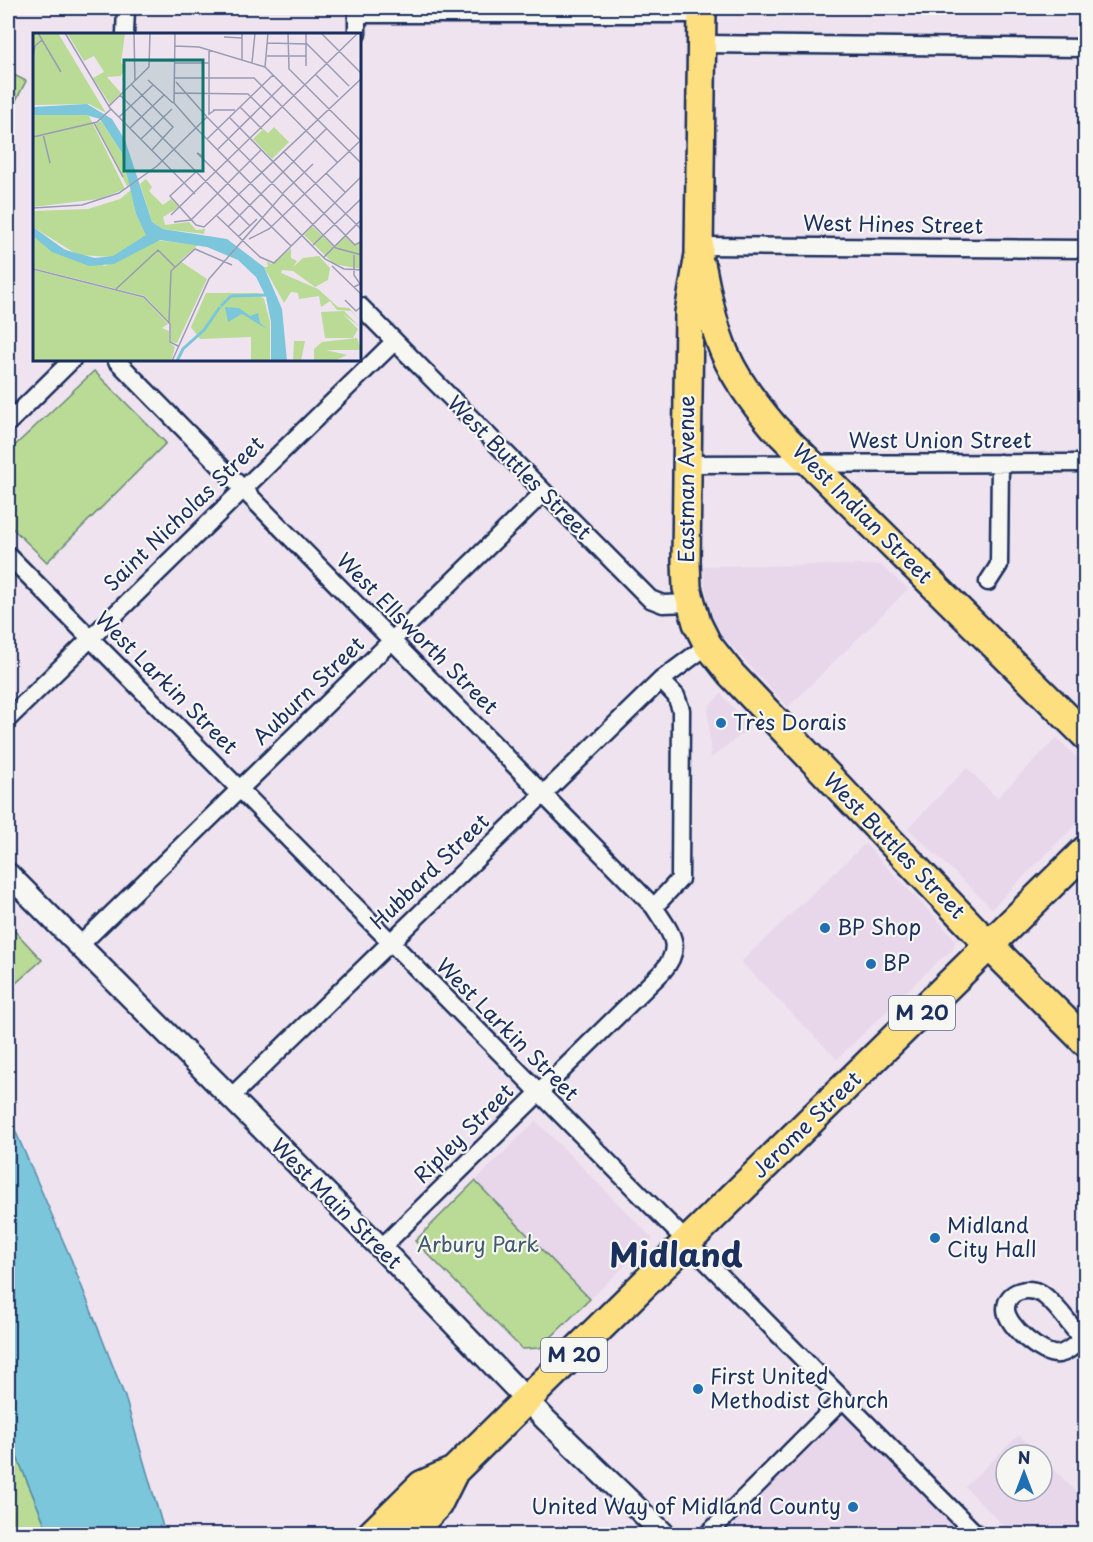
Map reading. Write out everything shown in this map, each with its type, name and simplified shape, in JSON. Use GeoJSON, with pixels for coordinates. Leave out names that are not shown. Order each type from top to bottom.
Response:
{"type":"FeatureCollection","features":[{"type":"Feature","properties":{"kind":"highway","name":"Jerome Street"},"geometry":{"type":"LineString","coordinates":[[529,1400],[1086,850]]}},
{"type":"Feature","properties":{"kind":"highway","name":"West Buttles Street"},"geometry":{"type":"LineString","coordinates":[[990,946],[1086,1042]]}},
{"type":"Feature","properties":{"kind":"highway","name":"M 20"},"geometry":{"type":"LineString","coordinates":[[375,1532],[422,1485],[454,1471],[529,1400]]}},
{"type":"Feature","properties":{"kind":"highway","name":"M 20"},"geometry":{"type":"LineString","coordinates":[[409,1534],[437,1505],[454,1471]]}},
{"type":"Feature","properties":{"kind":"main road","name":"Eastman Avenue"},"geometry":{"type":"LineString","coordinates":[[702,11],[699,250],[689,313],[686,561],[691,603],[708,645]]}},
{"type":"Feature","properties":{"kind":"main road","name":"West Indian Street"},"geometry":{"type":"LineString","coordinates":[[699,250],[716,331],[732,372],[774,427],[1086,736]]}},
{"type":"Feature","properties":{"kind":"main road","name":"West Buttles Street"},"geometry":{"type":"LineString","coordinates":[[708,645],[731,674],[877,830],[990,946]]}},
{"type":"Feature","properties":{"kind":"street"},"geometry":{"type":"LineString","coordinates":[[126,8],[126,33]]}},
{"type":"Feature","properties":{"kind":"street"},"geometry":{"type":"LineString","coordinates":[[357,33],[357,11],[702,11]]}},
{"type":"Feature","properties":{"kind":"street"},"geometry":{"type":"LineString","coordinates":[[701,44],[1086,48]]}},
{"type":"Feature","properties":{"kind":"street","name":"West Hines Street"},"geometry":{"type":"LineString","coordinates":[[699,250],[1086,249]]}},
{"type":"Feature","properties":{"kind":"street","name":"West Buttles Street"},"geometry":{"type":"LineString","coordinates":[[362,308],[650,599],[663,604],[691,603]]}},
{"type":"Feature","properties":{"kind":"street","name":"Saint Nicholas Street"},"geometry":{"type":"LineString","coordinates":[[8,719],[394,342]]}},
{"type":"Feature","properties":{"kind":"street"},"geometry":{"type":"LineString","coordinates":[[8,423],[70,362]]}},
{"type":"Feature","properties":{"kind":"street","name":"West Ellsworth Street"},"geometry":{"type":"LineString","coordinates":[[118,362],[654,907],[672,934],[676,948]]}},
{"type":"Feature","properties":{"kind":"street"},"geometry":{"type":"LineString","coordinates":[[988,582],[999,565],[999,463]]}},
{"type":"Feature","properties":{"kind":"street","name":"West Union Street"},"geometry":{"type":"LineString","coordinates":[[686,464],[1086,463]]}},
{"type":"Feature","properties":{"kind":"street","name":"Auburn Street"},"geometry":{"type":"LineString","coordinates":[[79,946],[543,493]]}},
{"type":"Feature","properties":{"kind":"street","name":"West Larkin Street"},"geometry":{"type":"LineString","coordinates":[[8,555],[976,1534]]}},
{"type":"Feature","properties":{"kind":"street"},"geometry":{"type":"LineString","coordinates":[[654,907],[680,879],[681,710],[676,696],[661,680],[708,645]]}},
{"type":"Feature","properties":{"kind":"street","name":"Hubbard Street"},"geometry":{"type":"LineString","coordinates":[[231,1097],[661,680]]}},
{"type":"Feature","properties":{"kind":"street","name":"West Main Street"},"geometry":{"type":"LineString","coordinates":[[8,874],[664,1534]]}},
{"type":"Feature","properties":{"kind":"street","name":"Ripley Street"},"geometry":{"type":"LineString","coordinates":[[381,1248],[672,962],[676,948]]}},
{"type":"Feature","properties":{"kind":"street"},"geometry":{"type":"LineString","coordinates":[[1029,1290],[1042,1294],[1084,1341],[1057,1354],[1042,1352],[1010,1320],[1006,1308],[1011,1298],[1018,1291],[1029,1290]]}},
{"type":"Feature","properties":{"kind":"street"},"geometry":{"type":"LineString","coordinates":[[708,1534],[842,1400]]}},
{"type":"Feature","properties":{"kind":"shaded area"},"geometry":{"type":"Polygon","coordinates":[[[880,565],[908,589],[788,707],[724,638],[713,618],[705,586],[704,566],[880,565]]]}},
{"type":"Feature","properties":{"kind":"shaded area"},"geometry":{"type":"Polygon","coordinates":[[[721,694],[751,727],[711,758],[708,711],[711,704],[721,694]]]}},
{"type":"Feature","properties":{"kind":"shaded area"},"geometry":{"type":"Polygon","coordinates":[[[1057,738],[1085,766],[1085,815],[992,908],[908,828],[967,768],[997,798],[1057,738]]]}},
{"type":"Feature","properties":{"kind":"shaded area"},"geometry":{"type":"Polygon","coordinates":[[[865,844],[956,940],[952,950],[837,1059],[741,962],[865,844]]]}},
{"type":"Feature","properties":{"kind":"shaded area"},"geometry":{"type":"Polygon","coordinates":[[[536,1121],[653,1239],[590,1299],[475,1181],[536,1121]]]}},
{"type":"Feature","properties":{"kind":"shaded area"},"geometry":{"type":"Polygon","coordinates":[[[838,1416],[852,1420],[966,1534],[722,1534],[821,1437],[824,1426],[838,1416]]]}},
{"type":"Feature","properties":{"kind":"shaded area"},"geometry":{"type":"Polygon","coordinates":[[[1019,1435],[1027,1443],[1011,1443],[1019,1435]]]}},
{"type":"Feature","properties":{"kind":"shaded area"},"geometry":{"type":"Polygon","coordinates":[[[994,1459],[994,1503],[1054,1503],[1054,1469],[1085,1501],[1085,1534],[1012,1534],[965,1487],[994,1459]]]}},
{"type":"Feature","properties":{"kind":"green space"},"geometry":{"type":"Polygon","coordinates":[[[8,72],[26,81],[8,116],[8,72]]]}},
{"type":"Feature","properties":{"kind":"green space"},"geometry":{"type":"Polygon","coordinates":[[[94,371],[166,443],[47,562],[8,524],[8,452],[94,371]]]}},
{"type":"Feature","properties":{"kind":"green space"},"geometry":{"type":"Polygon","coordinates":[[[8,924],[42,960],[8,990],[8,924]]]}},
{"type":"Feature","properties":{"kind":"green space","name":"Arbury Park"},"geometry":{"type":"Polygon","coordinates":[[[475,1181],[590,1299],[540,1348],[522,1349],[415,1241],[475,1181]]]}},
{"type":"Feature","properties":{"kind":"green space"},"geometry":{"type":"Polygon","coordinates":[[[8,1435],[49,1534],[8,1534],[8,1435]]]}},
{"type":"Feature","properties":{"kind":"water"},"geometry":{"type":"Polygon","coordinates":[[[8,1114],[71,1259],[125,1397],[165,1534],[49,1534],[8,1435],[8,1114]]]}},
{"type":"Feature","properties":{"kind":"place","name":"Très Dorais"},"geometry":{"type":"Point","coordinates":[721,723]}},
{"type":"Feature","properties":{"kind":"place","name":"BP Shop"},"geometry":{"type":"Point","coordinates":[825,928]}},
{"type":"Feature","properties":{"kind":"place","name":"BP"},"geometry":{"type":"Point","coordinates":[871,964]}},
{"type":"Feature","properties":{"kind":"place","name":"Midland City Hall"},"geometry":{"type":"Point","coordinates":[935,1238]}},
{"type":"Feature","properties":{"kind":"place","name":"First United Methodist Church"},"geometry":{"type":"Point","coordinates":[698,1389]}},
{"type":"Feature","properties":{"kind":"place","name":"United Way of Midland County"},"geometry":{"type":"Point","coordinates":[853,1507]}},
{"type":"Feature","properties":{"kind":"district","name":"Midland"},"geometry":{"type":"Point","coordinates":[676,1255]}}]}
